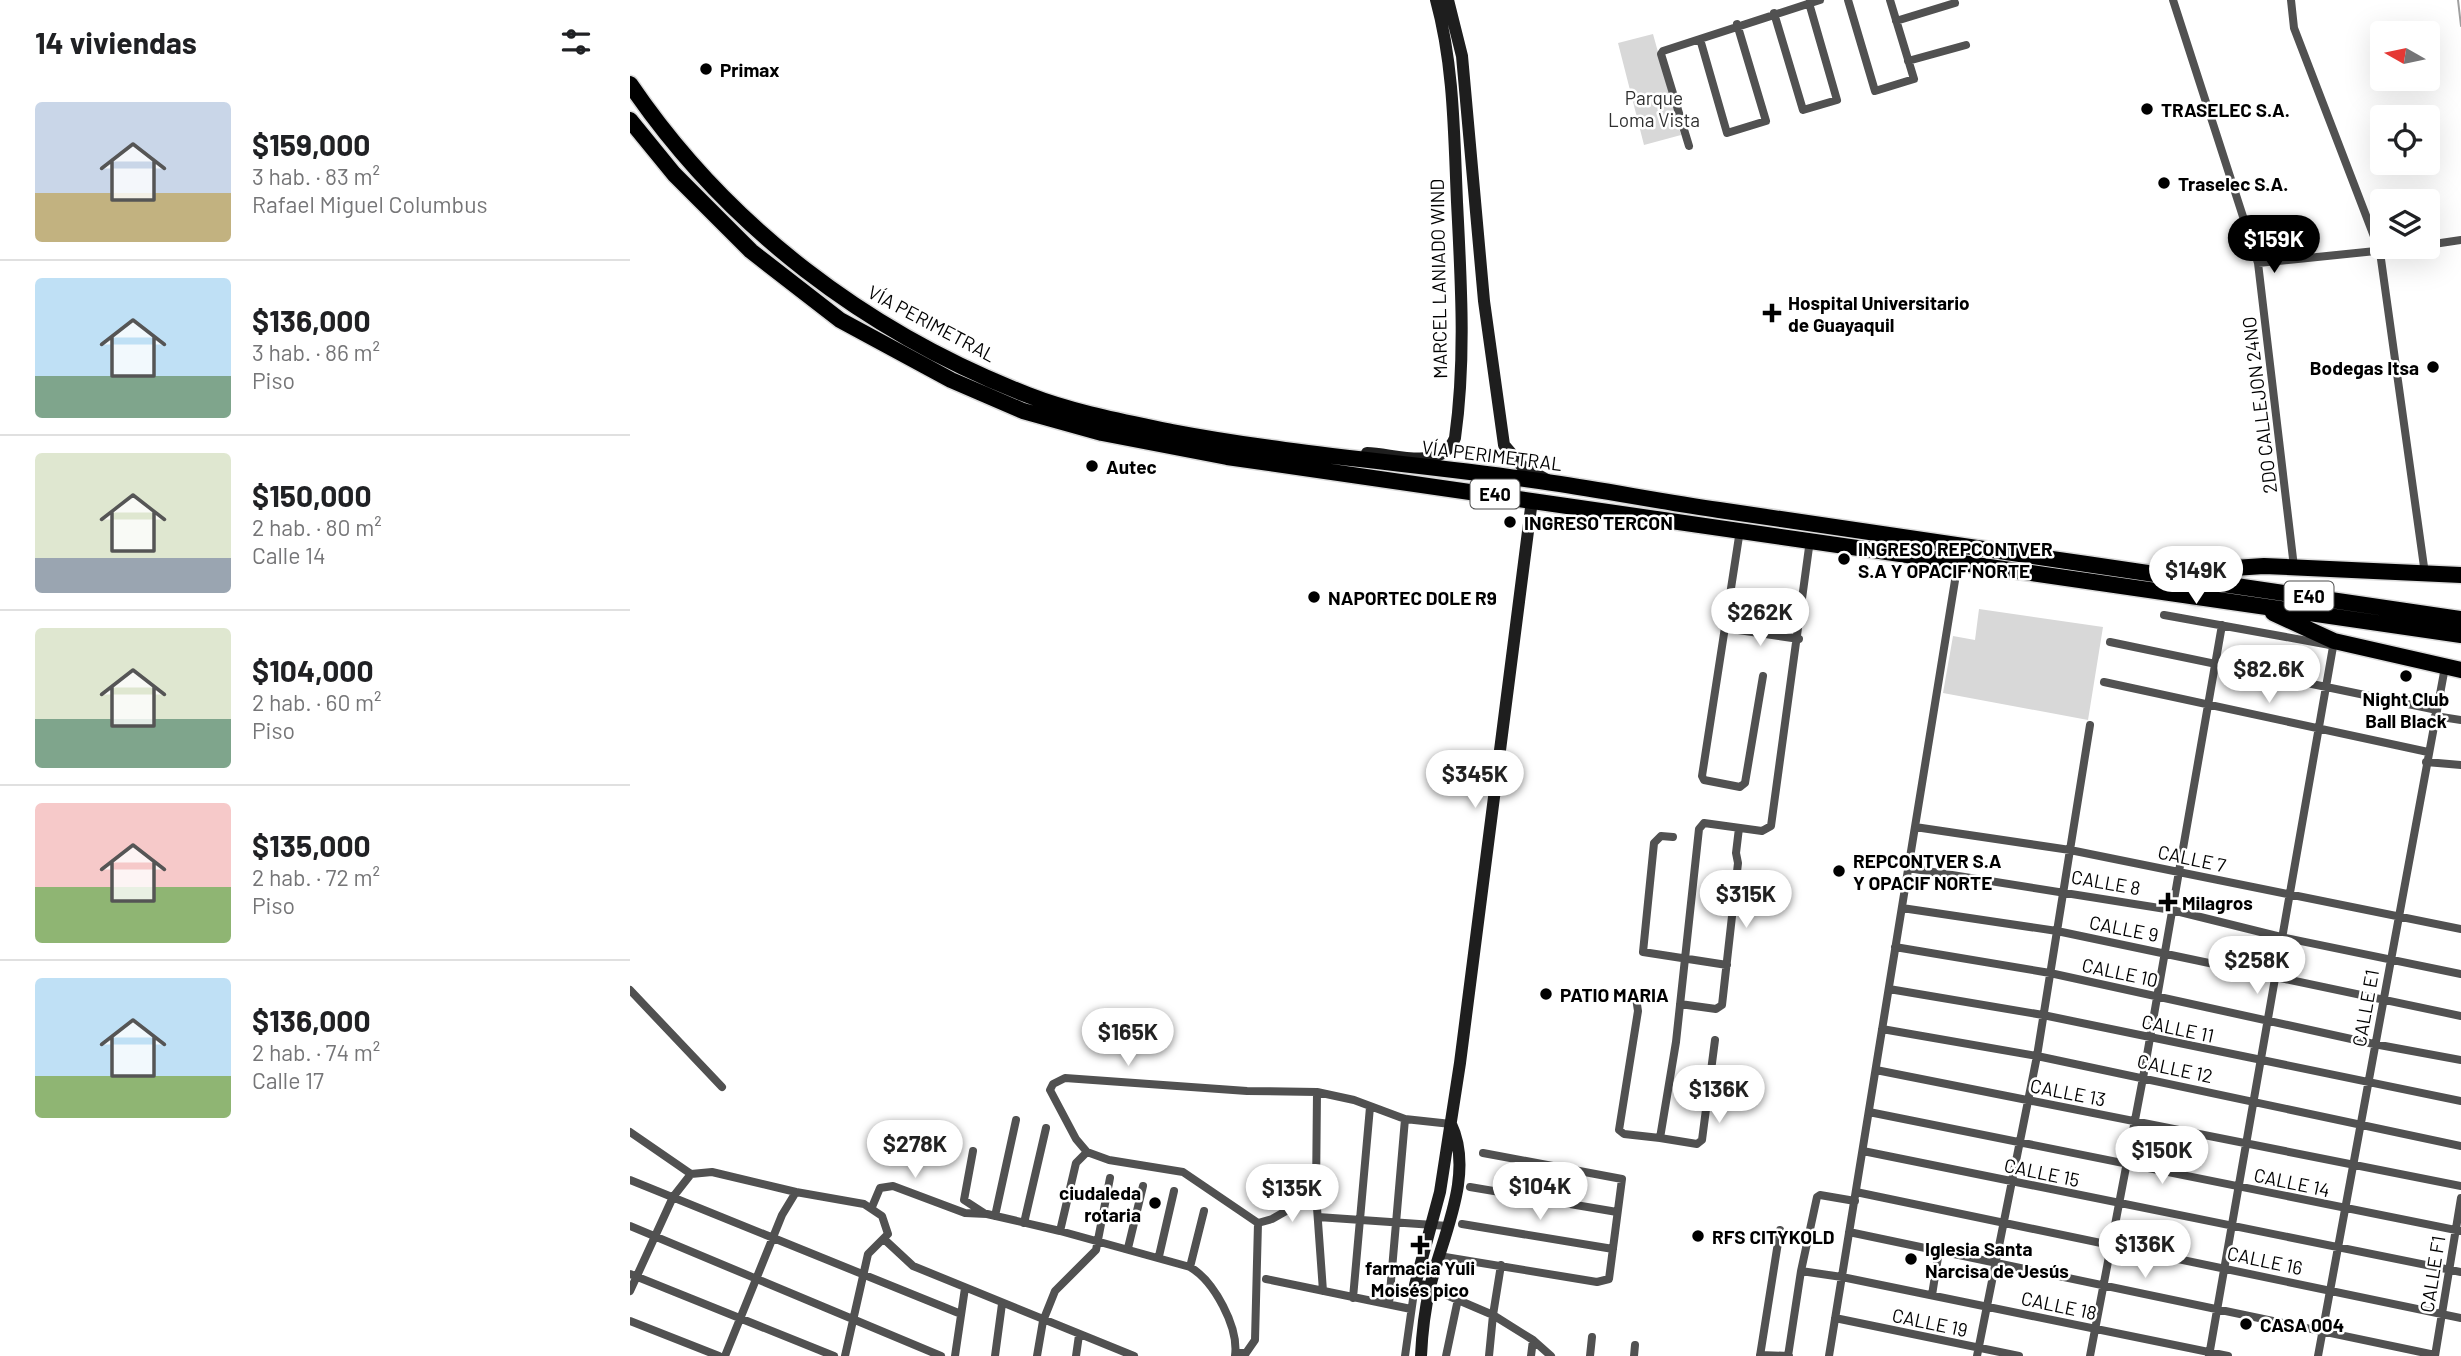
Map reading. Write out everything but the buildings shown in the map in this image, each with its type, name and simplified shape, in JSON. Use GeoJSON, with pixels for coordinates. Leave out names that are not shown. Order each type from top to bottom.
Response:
{"type":"FeatureCollection","features":[{"type":"Feature","properties":{"kind":"highway","name":"VÍA PERIMETRAL"},"geometry":{"type":"LineString","coordinates":[[630,84],[695,169],[764,236],[848,303],[944,358],[1031,396],[1107,419],[1209,439],[1346,459],[1550,482],[1715,510],[2461,619]]}},
{"type":"Feature","properties":{"kind":"highway","name":"VÍA PERIMETRAL"},"geometry":{"type":"LineString","coordinates":[[630,120],[674,174],[751,251],[840,320],[951,380],[1023,411],[1102,433],[1227,457],[2461,635]]}},
{"type":"Feature","properties":{"kind":"highway"},"geometry":{"type":"LineString","coordinates":[[2158,573],[2264,566],[2461,575]]}},
{"type":"Feature","properties":{"kind":"highway"},"geometry":{"type":"LineString","coordinates":[[2254,605],[2333,643],[2453,668]]}},
{"type":"Feature","properties":{"kind":"main road","name":"MARCEL LANIADO WIND"},"geometry":{"type":"LineString","coordinates":[[1346,459],[1361,453],[1437,458],[1445,454],[1455,438],[1462,316],[1457,191],[1447,54],[1436,0]]}},
{"type":"Feature","properties":{"kind":"main road","name":"MARCEL LANIADO WIND"},"geometry":{"type":"LineString","coordinates":[[1448,0],[1462,56],[1484,301],[1504,445],[1522,466],[1550,482]]}},
{"type":"Feature","properties":{"kind":"main road"},"geometry":{"type":"LineString","coordinates":[[1430,1288],[1415,1285],[1432,1224],[1451,1125],[1532,500]]}},
{"type":"Feature","properties":{"kind":"main road"},"geometry":{"type":"LineString","coordinates":[[1421,1356],[1430,1288],[1448,1226],[1458,1156],[1458,1140],[1451,1125]]}},
{"type":"Feature","properties":{"kind":"street"},"geometry":{"type":"LineString","coordinates":[[1689,146],[1661,54],[1666,49],[1737,24],[1820,0]]}},
{"type":"Feature","properties":{"kind":"street"},"geometry":{"type":"LineString","coordinates":[[1847,0],[1875,91],[1914,79],[1890,0]]}},
{"type":"Feature","properties":{"kind":"street","name":"2DO CALLEJON 24NO"},"geometry":{"type":"LineString","coordinates":[[2173,0],[2258,263],[2294,567]]}},
{"type":"Feature","properties":{"kind":"street"},"geometry":{"type":"LineString","coordinates":[[2291,0],[2294,28],[2370,226]]}},
{"type":"Feature","properties":{"kind":"street"},"geometry":{"type":"LineString","coordinates":[[1774,13],[1803,110],[1814,107],[1838,100],[1809,3]]}},
{"type":"Feature","properties":{"kind":"street"},"geometry":{"type":"LineString","coordinates":[[1896,21],[1955,3]]}},
{"type":"Feature","properties":{"kind":"street"},"geometry":{"type":"LineString","coordinates":[[1700,39],[1727,133],[1766,121],[1737,24]]}},
{"type":"Feature","properties":{"kind":"street"},"geometry":{"type":"LineString","coordinates":[[1909,61],[1966,45]]}},
{"type":"Feature","properties":{"kind":"street"},"geometry":{"type":"LineString","coordinates":[[2440,243],[2461,240]]}},
{"type":"Feature","properties":{"kind":"street"},"geometry":{"type":"LineString","coordinates":[[2258,263],[2370,253]]}},
{"type":"Feature","properties":{"kind":"street"},"geometry":{"type":"LineString","coordinates":[[2381,259],[2425,574]]}},
{"type":"Feature","properties":{"kind":"street"},"geometry":{"type":"LineString","coordinates":[[1740,530],[1702,776],[1704,780],[1740,787],[1745,783],[1763,676]]}},
{"type":"Feature","properties":{"kind":"street"},"geometry":{"type":"LineString","coordinates":[[1660,1138],[1681,1004],[1700,826],[1704,823],[1762,831],[1771,826],[1775,816],[1810,540]]}},
{"type":"Feature","properties":{"kind":"street"},"geometry":{"type":"LineString","coordinates":[[1829,1356],[1958,562]]}},
{"type":"Feature","properties":{"kind":"street"},"geometry":{"type":"LineString","coordinates":[[2164,615],[2333,643],[2209,1354]]}},
{"type":"Feature","properties":{"kind":"street"},"geometry":{"type":"LineString","coordinates":[[2090,1356],[2144,1078],[2222,625]]}},
{"type":"Feature","properties":{"kind":"street"},"geometry":{"type":"LineString","coordinates":[[1725,628],[1799,639]]}},
{"type":"Feature","properties":{"kind":"street"},"geometry":{"type":"LineString","coordinates":[[2110,642],[2461,720]]}},
{"type":"Feature","properties":{"kind":"street","name":"CALLE E1"},"geometry":{"type":"LineString","coordinates":[[2318,1356],[2426,762],[2436,713],[2453,668]]}},
{"type":"Feature","properties":{"kind":"street"},"geometry":{"type":"LineString","coordinates":[[2104,682],[2207,707],[2428,752]]}},
{"type":"Feature","properties":{"kind":"street"},"geometry":{"type":"LineString","coordinates":[[1978,1352],[2037,1056],[2090,725]]}},
{"type":"Feature","properties":{"kind":"street"},"geometry":{"type":"LineString","coordinates":[[2426,762],[2461,765]]}},
{"type":"Feature","properties":{"kind":"street","name":"CALLE 7"},"geometry":{"type":"LineString","coordinates":[[1915,827],[2070,850],[2461,929]]}},
{"type":"Feature","properties":{"kind":"street"},"geometry":{"type":"LineString","coordinates":[[1681,1004],[1720,1008],[1738,863],[1738,828]]}},
{"type":"Feature","properties":{"kind":"street"},"geometry":{"type":"LineString","coordinates":[[1673,837],[1661,836],[1654,844],[1643,949],[1646,953],[1727,965]]}},
{"type":"Feature","properties":{"kind":"street","name":"CALLE 8"},"geometry":{"type":"LineString","coordinates":[[1908,867],[2172,910],[2281,937],[2461,974]]}},
{"type":"Feature","properties":{"kind":"street","name":"CALLE 9"},"geometry":{"type":"LineString","coordinates":[[1902,908],[2057,931],[2461,1016]]}},
{"type":"Feature","properties":{"kind":"street","name":"CALLE 10"},"geometry":{"type":"LineString","coordinates":[[1895,947],[2050,973],[2374,1044],[2461,1060]]}},
{"type":"Feature","properties":{"kind":"street","name":"CALLE 11"},"geometry":{"type":"LineString","coordinates":[[1889,989],[2043,1015],[2461,1101]]}},
{"type":"Feature","properties":{"kind":"street"},"geometry":{"type":"LineString","coordinates":[[630,990],[722,1087]]}},
{"type":"Feature","properties":{"kind":"street"},"geometry":{"type":"LineString","coordinates":[[1636,998],[1638,1011],[1619,1130],[1624,1134],[1697,1144],[1702,1140],[1715,1040]]}},
{"type":"Feature","properties":{"kind":"street","name":"CALLE 12"},"geometry":{"type":"LineString","coordinates":[[1882,1029],[2037,1056],[2461,1146]]}},
{"type":"Feature","properties":{"kind":"street","name":"CALLE 13"},"geometry":{"type":"LineString","coordinates":[[1875,1070],[2461,1186]]}},
{"type":"Feature","properties":{"kind":"street"},"geometry":{"type":"LineString","coordinates":[[1060,1231],[1081,1157],[1050,1090],[1053,1084],[1065,1078],[1247,1091],[1317,1092],[1354,1100],[1405,1119],[1451,1125]]}},
{"type":"Feature","properties":{"kind":"street"},"geometry":{"type":"LineString","coordinates":[[1317,1092],[1317,1194],[1322,1291]]}},
{"type":"Feature","properties":{"kind":"street"},"geometry":{"type":"LineString","coordinates":[[1353,1298],[1370,1107]]}},
{"type":"Feature","properties":{"kind":"street","name":"CALLE 14"},"geometry":{"type":"LineString","coordinates":[[1869,1112],[2458,1231]]}},
{"type":"Feature","properties":{"kind":"street"},"geometry":{"type":"LineString","coordinates":[[1389,1304],[1405,1119]]}},
{"type":"Feature","properties":{"kind":"street"},"geometry":{"type":"LineString","coordinates":[[991,1215],[1016,1120]]}},
{"type":"Feature","properties":{"kind":"street"},"geometry":{"type":"LineString","coordinates":[[1024,1223],[1046,1128]]}},
{"type":"Feature","properties":{"kind":"street"},"geometry":{"type":"LineString","coordinates":[[630,1132],[691,1174],[712,1172],[872,1207],[887,1227],[885,1240],[872,1249],[845,1356]]}},
{"type":"Feature","properties":{"kind":"street"},"geometry":{"type":"LineString","coordinates":[[973,1151],[964,1200],[991,1215]]}},
{"type":"Feature","properties":{"kind":"street","name":"CALLE 15"},"geometry":{"type":"LineString","coordinates":[[1863,1151],[2461,1272]]}},
{"type":"Feature","properties":{"kind":"street"},"geometry":{"type":"LineString","coordinates":[[1439,1256],[1604,1283],[1609,1279],[1623,1184],[1617,1176],[1483,1153]]}},
{"type":"Feature","properties":{"kind":"street"},"geometry":{"type":"LineString","coordinates":[[1081,1157],[1184,1172],[1258,1223]]}},
{"type":"Feature","properties":{"kind":"street"},"geometry":{"type":"LineString","coordinates":[[630,1291],[633,1275],[673,1197],[691,1174]]}},
{"type":"Feature","properties":{"kind":"street"},"geometry":{"type":"LineString","coordinates":[[1037,1356],[1043,1321],[1055,1291],[1094,1255],[1110,1178]]}},
{"type":"Feature","properties":{"kind":"street"},"geometry":{"type":"LineString","coordinates":[[630,1180],[961,1314]]}},
{"type":"Feature","properties":{"kind":"street"},"geometry":{"type":"LineString","coordinates":[[872,1207],[880,1188],[885,1185],[944,1207],[1060,1231],[1190,1266],[1201,1273],[1223,1310],[1233,1335],[1235,1354],[1246,1354],[1252,1349],[1257,1327],[1258,1223]]}},
{"type":"Feature","properties":{"kind":"street"},"geometry":{"type":"LineString","coordinates":[[1128,1248],[1143,1186]]}},
{"type":"Feature","properties":{"kind":"street"},"geometry":{"type":"LineString","coordinates":[[1469,1187],[1617,1212]]}},
{"type":"Feature","properties":{"kind":"street"},"geometry":{"type":"LineString","coordinates":[[1159,1256],[1174,1191]]}},
{"type":"Feature","properties":{"kind":"street"},"geometry":{"type":"LineString","coordinates":[[725,1356],[782,1215],[796,1192]]}},
{"type":"Feature","properties":{"kind":"street"},"geometry":{"type":"LineString","coordinates":[[1258,1223],[1272,1219],[1317,1194]]}},
{"type":"Feature","properties":{"kind":"street","name":"CALLE 16"},"geometry":{"type":"LineString","coordinates":[[1801,1271],[1817,1197],[1856,1196],[2111,1244],[2461,1318]]}},
{"type":"Feature","properties":{"kind":"street","name":"CALLE F1"},"geometry":{"type":"LineString","coordinates":[[2435,1355],[2458,1231],[2461,1198]]}},
{"type":"Feature","properties":{"kind":"street"},"geometry":{"type":"LineString","coordinates":[[1190,1266],[1203,1211]]}},
{"type":"Feature","properties":{"kind":"street"},"geometry":{"type":"LineString","coordinates":[[1318,1217],[1448,1226]]}},
{"type":"Feature","properties":{"kind":"street"},"geometry":{"type":"LineString","coordinates":[[1462,1224],[1613,1249]]}},
{"type":"Feature","properties":{"kind":"street"},"geometry":{"type":"LineString","coordinates":[[630,1226],[941,1356]]}},
{"type":"Feature","properties":{"kind":"street"},"geometry":{"type":"LineString","coordinates":[[1780,1230],[1760,1356],[1788,1356],[1801,1271]]}},
{"type":"Feature","properties":{"kind":"street"},"geometry":{"type":"LineString","coordinates":[[1849,1233],[2435,1355]]}},
{"type":"Feature","properties":{"kind":"street"},"geometry":{"type":"LineString","coordinates":[[885,1240],[913,1266],[1117,1352],[1134,1356]]}},
{"type":"Feature","properties":{"kind":"street"},"geometry":{"type":"LineString","coordinates":[[1931,1295],[1939,1251]]}},
{"type":"Feature","properties":{"kind":"street"},"geometry":{"type":"LineString","coordinates":[[1489,1356],[1501,1265]]}},
{"type":"Feature","properties":{"kind":"street","name":"CALLE 18"},"geometry":{"type":"LineString","coordinates":[[1801,1271],[1842,1277],[2228,1356]]}},
{"type":"Feature","properties":{"kind":"street"},"geometry":{"type":"LineString","coordinates":[[633,1275],[834,1356]]}},
{"type":"Feature","properties":{"kind":"street"},"geometry":{"type":"LineString","coordinates":[[1266,1279],[1411,1309]]}},
{"type":"Feature","properties":{"kind":"street"},"geometry":{"type":"LineString","coordinates":[[1405,1356],[1415,1285]]}},
{"type":"Feature","properties":{"kind":"street"},"geometry":{"type":"LineString","coordinates":[[955,1356],[965,1288]]}},
{"type":"Feature","properties":{"kind":"street"},"geometry":{"type":"LineString","coordinates":[[1430,1288],[1493,1315],[1534,1340],[1551,1356]]}},
{"type":"Feature","properties":{"kind":"street"},"geometry":{"type":"LineString","coordinates":[[1446,1356],[1458,1299]]}},
{"type":"Feature","properties":{"kind":"street"},"geometry":{"type":"LineString","coordinates":[[995,1356],[1002,1304]]}},
{"type":"Feature","properties":{"kind":"street","name":"CALLE 19"},"geometry":{"type":"LineString","coordinates":[[1835,1318],[1978,1352],[2019,1356]]}},
{"type":"Feature","properties":{"kind":"street"},"geometry":{"type":"LineString","coordinates":[[630,1321],[719,1356]]}},
{"type":"Feature","properties":{"kind":"street"},"geometry":{"type":"LineString","coordinates":[[1076,1356],[1079,1335]]}},
{"type":"Feature","properties":{"kind":"street"},"geometry":{"type":"LineString","coordinates":[[1590,1356],[1592,1337]]}},
{"type":"Feature","properties":{"kind":"street"},"geometry":{"type":"LineString","coordinates":[[1531,1356],[1534,1340]]}},
{"type":"Feature","properties":{"kind":"street"},"geometry":{"type":"LineString","coordinates":[[1634,1356],[1635,1345]]}},
{"type":"Feature","properties":{"kind":"green space","name":"Parque Loma Vista"},"geometry":{"type":"Polygon","coordinates":[[[1653,34],[1681,135],[1644,145],[1618,43],[1653,34]]]}},
{"type":"Feature","properties":{"kind":"green space"},"geometry":{"type":"Polygon","coordinates":[[[1979,609],[2103,627],[2088,720],[1943,693],[1953,636],[1975,640],[1979,609]]]}},
{"type":"Feature","properties":{"kind":"waterway"},"geometry":{"type":"LineString","coordinates":[[2458,0],[2461,26]]}},
{"type":"Feature","properties":{"kind":"place","name":"Primax"},"geometry":{"type":"Point","coordinates":[706,69]}},
{"type":"Feature","properties":{"kind":"place","name":"TRASELEC S.A."},"geometry":{"type":"Point","coordinates":[2147,109]}},
{"type":"Feature","properties":{"kind":"place","name":"Traselec S.A."},"geometry":{"type":"Point","coordinates":[2164,183]}},
{"type":"Feature","properties":{"kind":"place","name":"Hospital Universitario de Guayaquil"},"geometry":{"type":"Point","coordinates":[1772,313]}},
{"type":"Feature","properties":{"kind":"place","name":"Bodegas Itsa"},"geometry":{"type":"Point","coordinates":[2433,367]}},
{"type":"Feature","properties":{"kind":"place","name":"Autec"},"geometry":{"type":"Point","coordinates":[1092,466]}},
{"type":"Feature","properties":{"kind":"place","name":"INGRESO TERCON"},"geometry":{"type":"Point","coordinates":[1510,522]}},
{"type":"Feature","properties":{"kind":"place","name":"INGRESO REPCONTVER S.A Y OPACIF NORTE"},"geometry":{"type":"Point","coordinates":[1844,559]}},
{"type":"Feature","properties":{"kind":"place","name":"NAPORTEC DOLE R9"},"geometry":{"type":"Point","coordinates":[1314,597]}},
{"type":"Feature","properties":{"kind":"place","name":"Night Club Ball Black"},"geometry":{"type":"Point","coordinates":[2406,676]}},
{"type":"Feature","properties":{"kind":"place","name":"REPCONTVER S.A Y OPACIF NORTE"},"geometry":{"type":"Point","coordinates":[1839,871]}},
{"type":"Feature","properties":{"kind":"place","name":"Milagros"},"geometry":{"type":"Point","coordinates":[2168,902]}},
{"type":"Feature","properties":{"kind":"place","name":"PATIO MARIA"},"geometry":{"type":"Point","coordinates":[1546,994]}},
{"type":"Feature","properties":{"kind":"place","name":"ciudaleda rotaria"},"geometry":{"type":"Point","coordinates":[1155,1203]}},
{"type":"Feature","properties":{"kind":"place","name":"RFS CITYKOLD"},"geometry":{"type":"Point","coordinates":[1698,1236]}},
{"type":"Feature","properties":{"kind":"place","name":"farmacia Yuli Moisés pico"},"geometry":{"type":"Point","coordinates":[1420,1245]}},
{"type":"Feature","properties":{"kind":"place","name":"Iglesia Santa Narcisa de Jesús"},"geometry":{"type":"Point","coordinates":[1911,1259]}},
{"type":"Feature","properties":{"kind":"place","name":"CASA 004"},"geometry":{"type":"Point","coordinates":[2246,1324]}}]}
